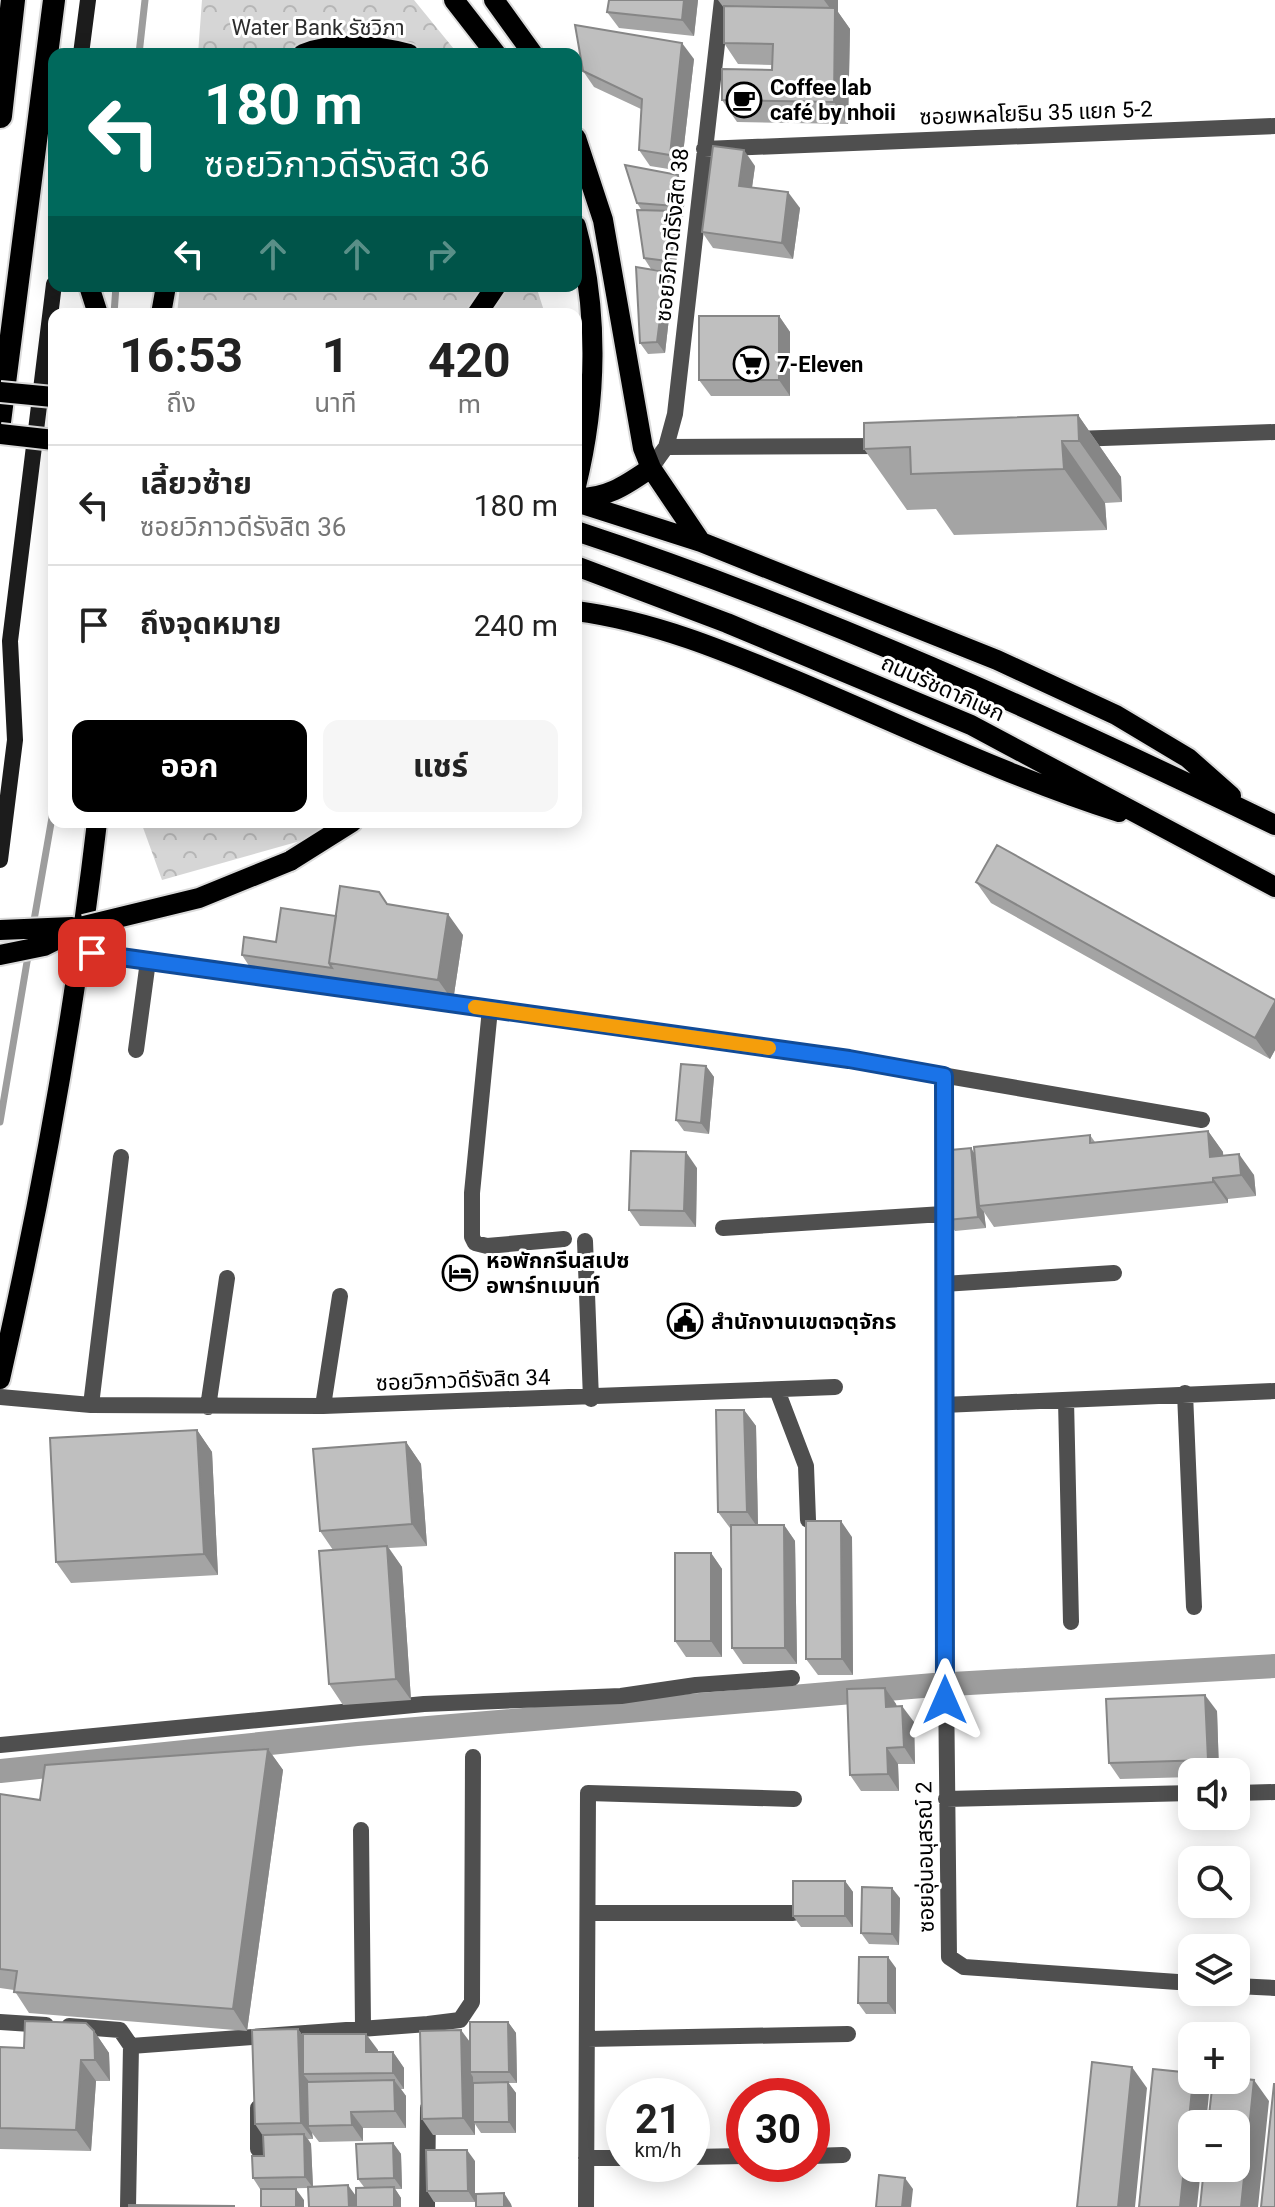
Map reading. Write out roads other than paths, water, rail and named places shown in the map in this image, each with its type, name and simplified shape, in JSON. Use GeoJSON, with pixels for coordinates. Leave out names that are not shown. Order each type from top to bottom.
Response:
{"type":"FeatureCollection","features":[{"type":"Feature","properties":{"kind":"highway"},"geometry":{"type":"LineString","coordinates":[[0,116],[13,0]]}},
{"type":"Feature","properties":{"kind":"highway"},"geometry":{"type":"LineString","coordinates":[[0,422],[54,0]]}},
{"type":"Feature","properties":{"kind":"main road"},"geometry":{"type":"LineString","coordinates":[[82,48],[88,0]]}},
{"type":"Feature","properties":{"kind":"main road"},"geometry":{"type":"LineString","coordinates":[[454,0],[491,48]]}},
{"type":"Feature","properties":{"kind":"main road"},"geometry":{"type":"LineString","coordinates":[[494,0],[529,48]]}},
{"type":"Feature","properties":{"kind":"main road"},"geometry":{"type":"LineString","coordinates":[[326,48],[337,45],[383,48]]}},
{"type":"Feature","properties":{"kind":"main road"},"geometry":{"type":"LineString","coordinates":[[582,156],[603,220],[620,302],[637,427],[651,468],[701,542]]}},
{"type":"Feature","properties":{"kind":"main road"},"geometry":{"type":"LineString","coordinates":[[582,257],[590,299],[592,357],[590,413],[582,455]]}},
{"type":"Feature","properties":{"kind":"main road"},"geometry":{"type":"LineString","coordinates":[[0,860],[15,740],[10,641],[48,333]]}},
{"type":"Feature","properties":{"kind":"main road"},"geometry":{"type":"LineString","coordinates":[[0,392],[48,396]]}},
{"type":"Feature","properties":{"kind":"main road"},"geometry":{"type":"LineString","coordinates":[[0,434],[48,439]]}},
{"type":"Feature","properties":{"kind":"main road"},"geometry":{"type":"LineString","coordinates":[[582,499],[617,491],[651,468]]}},
{"type":"Feature","properties":{"kind":"main road"},"geometry":{"type":"LineString","coordinates":[[582,502],[701,542],[864,604],[1116,715],[1188,758],[1249,812]]}},
{"type":"Feature","properties":{"kind":"main road","name":"ถนนรัชดาภิเษก"},"geometry":{"type":"LineString","coordinates":[[582,533],[815,618],[993,693],[1275,825]]}},
{"type":"Feature","properties":{"kind":"main road","name":"ถนนรัชดาภิเษก"},"geometry":{"type":"LineString","coordinates":[[582,568],[727,623],[971,725],[1275,887]]}},
{"type":"Feature","properties":{"kind":"main road"},"geometry":{"type":"LineString","coordinates":[[582,612],[635,621],[685,637],[904,726],[1047,789],[1172,830]]}},
{"type":"Feature","properties":{"kind":"main road"},"geometry":{"type":"LineString","coordinates":[[0,671],[10,641]]}},
{"type":"Feature","properties":{"kind":"main road"},"geometry":{"type":"LineString","coordinates":[[0,1379],[45,1170],[96,828]]}},
{"type":"Feature","properties":{"kind":"main road"},"geometry":{"type":"LineString","coordinates":[[0,955],[44,946],[85,918],[108,828]]}},
{"type":"Feature","properties":{"kind":"main road"},"geometry":{"type":"LineString","coordinates":[[0,930],[199,898],[290,861],[342,828]]}},
{"type":"Feature","properties":{"kind":"street","name":"ซอยวิภาวดีรังสิต 38"},"geometry":{"type":"LineString","coordinates":[[651,468],[666,447],[675,414],[722,0]]}},
{"type":"Feature","properties":{"kind":"street","name":"ซอยพหลโยธิน 35 แยก 5-2"},"geometry":{"type":"LineString","coordinates":[[704,149],[1275,126]]}},
{"type":"Feature","properties":{"kind":"street"},"geometry":{"type":"LineString","coordinates":[[1057,440],[1275,432]]}},
{"type":"Feature","properties":{"kind":"street"},"geometry":{"type":"LineString","coordinates":[[666,447],[901,445]]}},
{"type":"Feature","properties":{"kind":"street"},"geometry":{"type":"LineString","coordinates":[[80,951],[944,1076],[1202,1120]]}},
{"type":"Feature","properties":{"kind":"street"},"geometry":{"type":"LineString","coordinates":[[136,1050],[148,961]]}},
{"type":"Feature","properties":{"kind":"street"},"geometry":{"type":"LineString","coordinates":[[490,1009],[472,1193],[472,1237],[475,1243],[487,1246],[564,1239]]}},
{"type":"Feature","properties":{"kind":"street","name":"ซอยอุ่นอนุสรณ์ 2"},"geometry":{"type":"LineString","coordinates":[[944,1076],[943,1405],[948,1951],[953,1963],[964,1967],[1178,1982]]}},
{"type":"Feature","properties":{"kind":"street"},"geometry":{"type":"LineString","coordinates":[[91,1405],[121,1157]]}},
{"type":"Feature","properties":{"kind":"street"},"geometry":{"type":"LineString","coordinates":[[723,1228],[943,1214]]}},
{"type":"Feature","properties":{"kind":"street"},"geometry":{"type":"LineString","coordinates":[[585,1241],[591,1399]]}},
{"type":"Feature","properties":{"kind":"street"},"geometry":{"type":"LineString","coordinates":[[943,1284],[1114,1273]]}},
{"type":"Feature","properties":{"kind":"street"},"geometry":{"type":"LineString","coordinates":[[208,1407],[227,1278]]}},
{"type":"Feature","properties":{"kind":"street"},"geometry":{"type":"LineString","coordinates":[[323,1406],[340,1296]]}},
{"type":"Feature","properties":{"kind":"street","name":"ซอยวิภาวดีรังสิต 34"},"geometry":{"type":"LineString","coordinates":[[0,1397],[91,1405],[323,1406],[591,1399],[835,1387]]}},
{"type":"Feature","properties":{"kind":"street"},"geometry":{"type":"LineString","coordinates":[[777,1390],[806,1466],[808,1520]]}},
{"type":"Feature","properties":{"kind":"street"},"geometry":{"type":"LineString","coordinates":[[943,1405],[1275,1391]]}},
{"type":"Feature","properties":{"kind":"street"},"geometry":{"type":"LineString","coordinates":[[1185,1393],[1194,1607]]}},
{"type":"Feature","properties":{"kind":"street"},"geometry":{"type":"LineString","coordinates":[[1066,1400],[1071,1622]]}},
{"type":"Feature","properties":{"kind":"street"},"geometry":{"type":"LineString","coordinates":[[0,1745],[393,1707],[621,1696],[696,1685],[792,1678]]}},
{"type":"Feature","properties":{"kind":"street"},"geometry":{"type":"LineString","coordinates":[[131,2046],[258,2041],[363,2027],[460,2020],[472,2002],[473,1757]]}},
{"type":"Feature","properties":{"kind":"street"},"geometry":{"type":"LineString","coordinates":[[1250,1793],[1275,1792]]}},
{"type":"Feature","properties":{"kind":"street"},"geometry":{"type":"LineString","coordinates":[[586,2207],[588,1793],[794,1799]]}},
{"type":"Feature","properties":{"kind":"street"},"geometry":{"type":"LineString","coordinates":[[946,1799],[1178,1793]]}},
{"type":"Feature","properties":{"kind":"street"},"geometry":{"type":"LineString","coordinates":[[361,1830],[363,2027]]}},
{"type":"Feature","properties":{"kind":"street"},"geometry":{"type":"LineString","coordinates":[[588,1913],[793,1913]]}},
{"type":"Feature","properties":{"kind":"street"},"geometry":{"type":"LineString","coordinates":[[1250,1987],[1275,1988]]}},
{"type":"Feature","properties":{"kind":"street"},"geometry":{"type":"LineString","coordinates":[[0,2022],[108,2027],[127,2035],[131,2046],[128,2207]]}},
{"type":"Feature","properties":{"kind":"street"},"geometry":{"type":"LineString","coordinates":[[427,2207],[428,2024]]}},
{"type":"Feature","properties":{"kind":"street"},"geometry":{"type":"LineString","coordinates":[[587,2039],[848,2034]]}},
{"type":"Feature","properties":{"kind":"street"},"geometry":{"type":"LineString","coordinates":[[258,2092],[258,2149]]}},
{"type":"Feature","properties":{"kind":"street"},"geometry":{"type":"LineString","coordinates":[[830,2155],[843,2155]]}},
{"type":"Feature","properties":{"kind":"street"},"geometry":{"type":"LineString","coordinates":[[586,2158],[606,2158]]}},
{"type":"Feature","properties":{"kind":"waterway"},"geometry":{"type":"LineString","coordinates":[[140,48],[145,0]]}},
{"type":"Feature","properties":{"kind":"waterway"},"geometry":{"type":"LineString","coordinates":[[114,308],[116,292]]}},
{"type":"Feature","properties":{"kind":"waterway"},"geometry":{"type":"LineString","coordinates":[[33,926],[50,828]]}},
{"type":"Feature","properties":{"kind":"waterway"},"geometry":{"type":"LineString","coordinates":[[0,1122],[29,950]]}},
{"type":"Feature","properties":{"kind":"waterway"},"geometry":{"type":"LineString","coordinates":[[0,1771],[357,1734],[934,1685],[1275,1666]]}},
{"type":"Feature","properties":{"kind":"place","name":"Coffee lab café by nhoii"},"geometry":{"type":"Point","coordinates":[744,100]}},
{"type":"Feature","properties":{"kind":"place","name":"7-Eleven"},"geometry":{"type":"Point","coordinates":[751,364]}},
{"type":"Feature","properties":{"kind":"place","name":"หอพักกรีนสเปซ อพาร์ทเมนท์"},"geometry":{"type":"Point","coordinates":[460,1273]}},
{"type":"Feature","properties":{"kind":"place","name":"สำนักงานเขตจตุจักร"},"geometry":{"type":"Point","coordinates":[685,1321]}},
{"type":"Feature","properties":{"kind":"park label","name":"Water Bank รัชวิภา"},"geometry":{"type":"Point","coordinates":[318,27]}}]}
